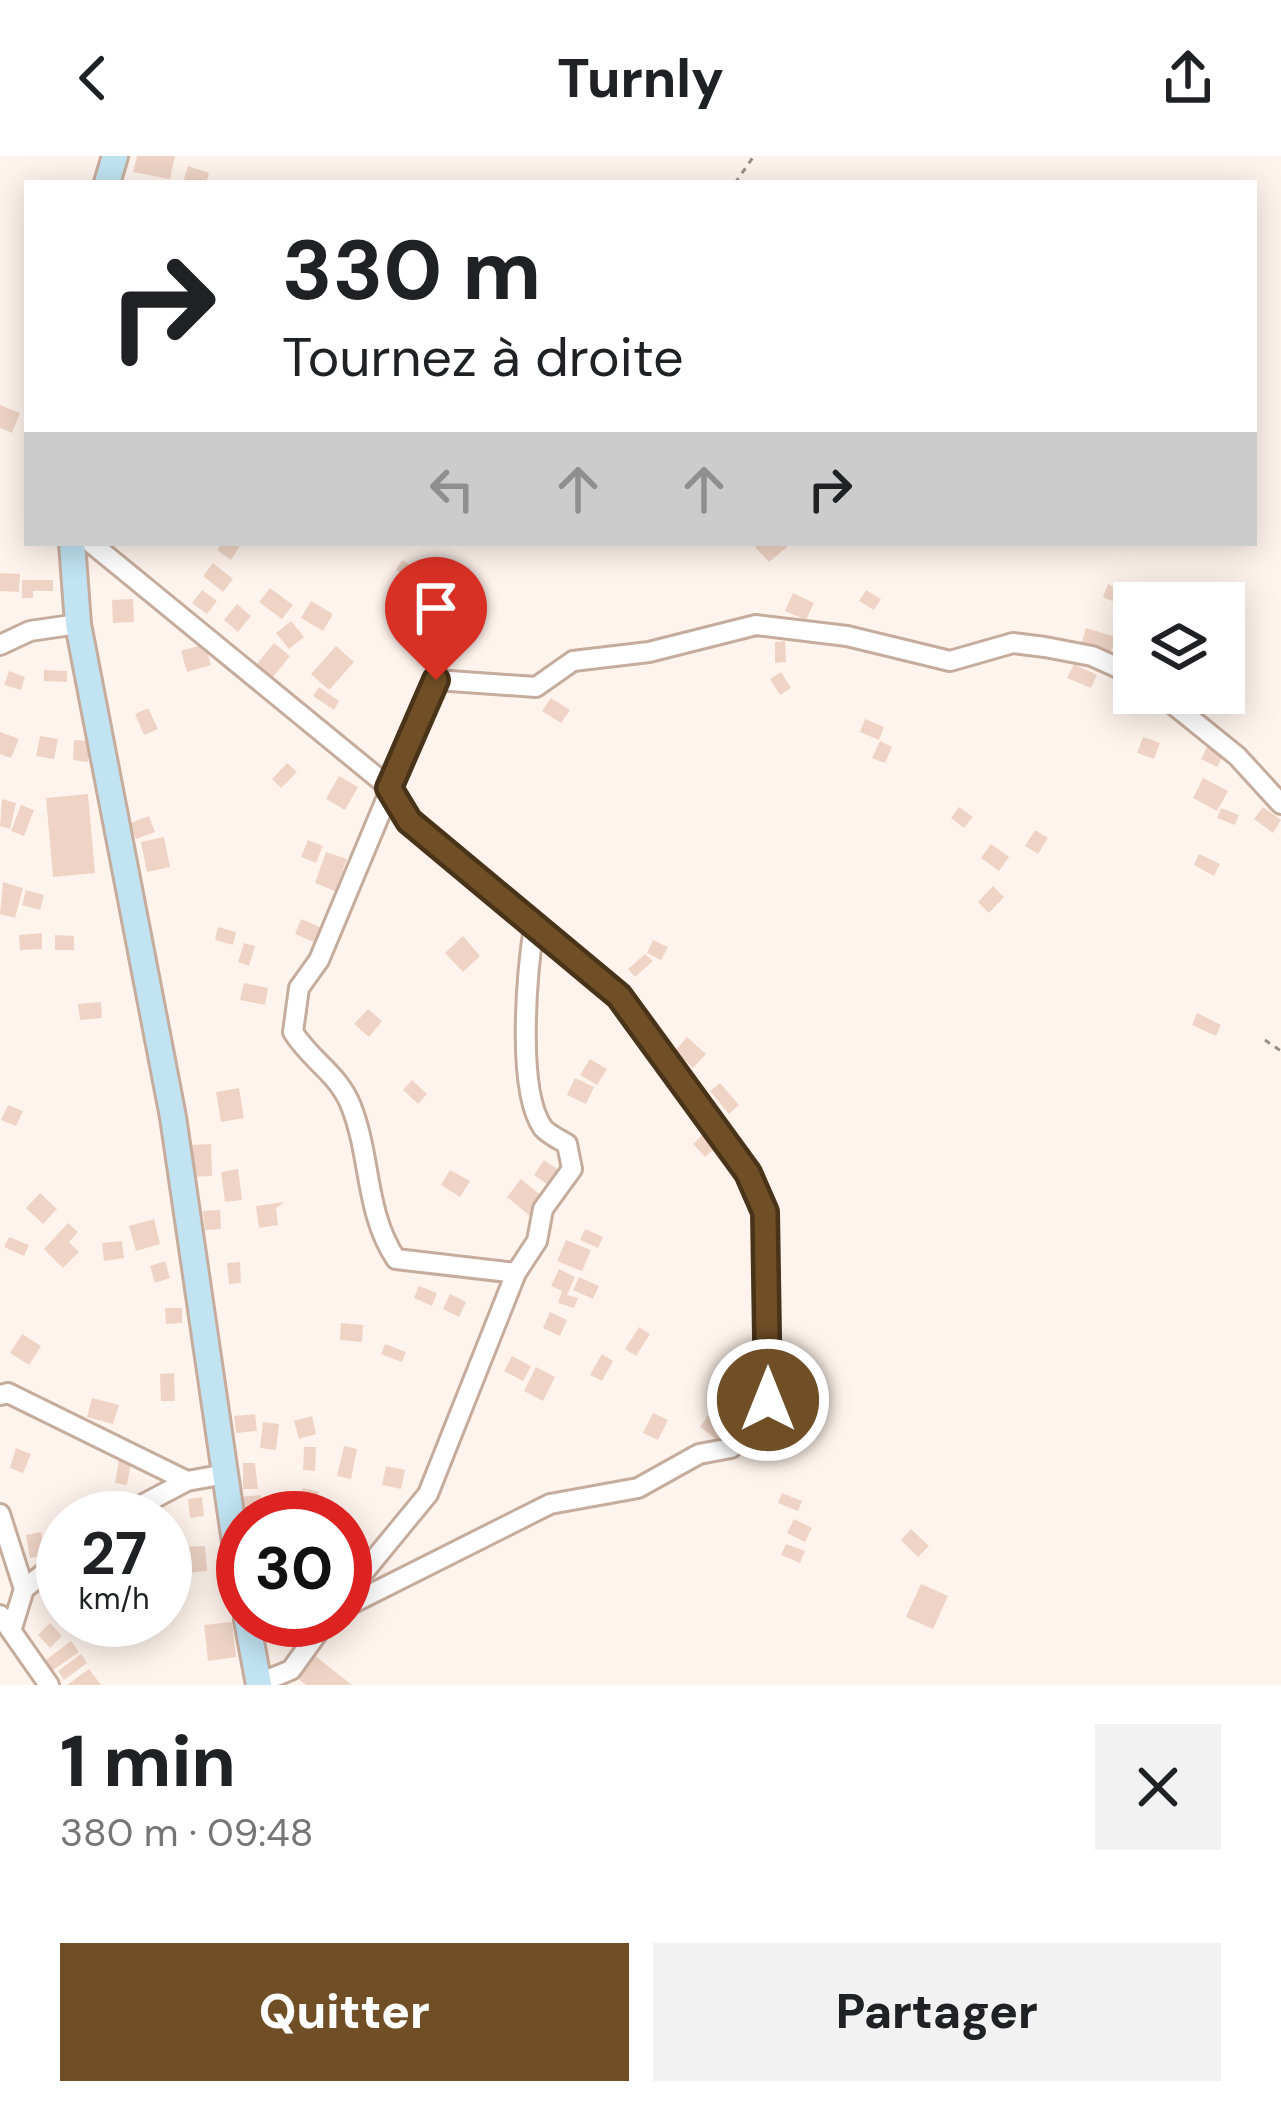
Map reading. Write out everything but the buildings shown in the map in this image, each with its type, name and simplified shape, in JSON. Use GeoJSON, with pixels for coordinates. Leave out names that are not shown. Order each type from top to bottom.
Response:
{"type":"FeatureCollection","features":[{"type":"Feature","properties":{"kind":"street"},"geometry":{"type":"LineString","coordinates":[[72,546],[78,624],[169,1096],[228,1491]]}},
{"type":"Feature","properties":{"kind":"street"},"geometry":{"type":"LineString","coordinates":[[95,546],[389,788],[409,821],[619,996],[748,1173],[765,1212],[768,1400],[753,1406],[731,1448],[699,1454],[638,1488],[550,1504],[372,1593]]}},
{"type":"Feature","properties":{"kind":"street"},"geometry":{"type":"LineString","coordinates":[[0,645],[30,632],[78,624]]}},
{"type":"Feature","properties":{"kind":"street"},"geometry":{"type":"LineString","coordinates":[[515,1273],[396,1259],[377,1226],[353,1109],[335,1074],[306,1053],[293,1033],[299,988],[319,960],[436,680],[536,687],[573,661],[649,652],[756,625],[847,636],[950,661],[1013,644],[1092,656],[1113,666]]}},
{"type":"Feature","properties":{"kind":"street"},"geometry":{"type":"LineString","coordinates":[[1186,714],[1237,756],[1281,804]]}},
{"type":"Feature","properties":{"kind":"street"},"geometry":{"type":"LineString","coordinates":[[372,1562],[428,1494],[515,1273],[537,1241],[543,1209],[572,1169],[566,1144],[543,1129],[533,1101],[527,1054],[534,927]]}},
{"type":"Feature","properties":{"kind":"street"},"geometry":{"type":"LineString","coordinates":[[0,1395],[8,1393],[187,1481]]}},
{"type":"Feature","properties":{"kind":"street"},"geometry":{"type":"LineString","coordinates":[[168,1491],[187,1481],[226,1474]]}},
{"type":"Feature","properties":{"kind":"street"},"geometry":{"type":"LineString","coordinates":[[0,1514],[24,1589]]}},
{"type":"Feature","properties":{"kind":"street"},"geometry":{"type":"LineString","coordinates":[[36,1579],[24,1589],[6,1622],[49,1685]]}},
{"type":"Feature","properties":{"kind":"street"},"geometry":{"type":"LineString","coordinates":[[252,1647],[259,1684],[291,1670],[308,1647]]}},
{"type":"Feature","properties":{"kind":"path"},"geometry":{"type":"LineString","coordinates":[[1265,1040],[1281,1051]]}},
{"type":"Feature","properties":{"kind":"route"},"geometry":{"type":"LineString","coordinates":[[436,680],[389,788],[409,821],[619,996],[748,1173],[765,1212],[768,1400]]}}]}
